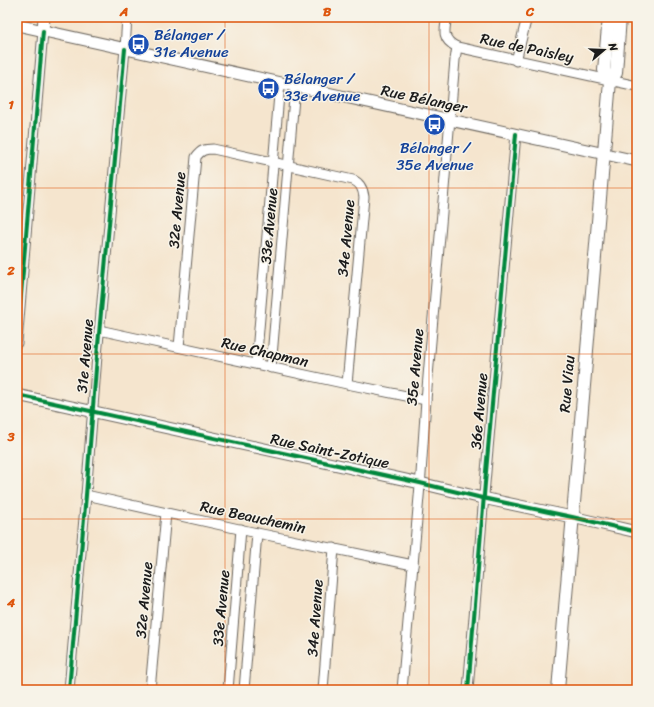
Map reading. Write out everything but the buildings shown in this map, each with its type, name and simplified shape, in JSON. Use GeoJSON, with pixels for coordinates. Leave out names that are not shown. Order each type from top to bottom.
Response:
{"type":"FeatureCollection","features":[{"type":"Feature","properties":{"kind":"main road"},"geometry":{"type":"LineString","coordinates":[[609,17],[604,70],[610,81],[616,73],[620,17]]}},
{"type":"Feature","properties":{"kind":"main road","name":"Rue Viau"},"geometry":{"type":"LineString","coordinates":[[558,690],[610,81]]}},
{"type":"Feature","properties":{"kind":"street"},"geometry":{"type":"LineString","coordinates":[[17,343],[44,17]]}},
{"type":"Feature","properties":{"kind":"street","name":"31e Avenue"},"geometry":{"type":"LineString","coordinates":[[69,690],[99,330],[126,49],[127,17]]}},
{"type":"Feature","properties":{"kind":"street"},"geometry":{"type":"LineString","coordinates":[[447,17],[444,33],[447,39],[457,47]]}},
{"type":"Feature","properties":{"kind":"street"},"geometry":{"type":"LineString","coordinates":[[516,61],[527,17]]}},
{"type":"Feature","properties":{"kind":"street","name":"Rue Bélanger"},"geometry":{"type":"LineString","coordinates":[[17,25],[637,161]]}},
{"type":"Feature","properties":{"kind":"street","name":"Rue de Paisley"},"geometry":{"type":"LineString","coordinates":[[457,47],[637,86]]}},
{"type":"Feature","properties":{"kind":"street","name":"35e Avenue"},"geometry":{"type":"LineString","coordinates":[[402,690],[457,47]]}},
{"type":"Feature","properties":{"kind":"street","name":"33e Avenue"},"geometry":{"type":"LineString","coordinates":[[256,364],[280,83]]}},
{"type":"Feature","properties":{"kind":"street","name":"33e Avenue"},"geometry":{"type":"LineString","coordinates":[[271,368],[295,86]]}},
{"type":"Feature","properties":{"kind":"street","name":"36e Avenue"},"geometry":{"type":"LineString","coordinates":[[468,690],[516,134]]}},
{"type":"Feature","properties":{"kind":"street","name":"32e Avenue"},"geometry":{"type":"LineString","coordinates":[[179,347],[196,156],[200,151],[213,149],[273,162]]}},
{"type":"Feature","properties":{"kind":"street","name":"34e Avenue"},"geometry":{"type":"LineString","coordinates":[[273,162],[353,180],[358,182],[363,191],[364,197],[347,384]]}},
{"type":"Feature","properties":{"kind":"street","name":"Rue Chapman"},"geometry":{"type":"LineString","coordinates":[[99,330],[426,400]]}},
{"type":"Feature","properties":{"kind":"street","name":"Rue Saint-Zotique"},"geometry":{"type":"LineString","coordinates":[[17,395],[637,532]]}},
{"type":"Feature","properties":{"kind":"street","name":"Rue Beauchemin"},"geometry":{"type":"LineString","coordinates":[[86,495],[257,533],[413,565]]}},
{"type":"Feature","properties":{"kind":"street","name":"32e Avenue"},"geometry":{"type":"LineString","coordinates":[[150,690],[166,513]]}},
{"type":"Feature","properties":{"kind":"street","name":"33e Avenue"},"geometry":{"type":"LineString","coordinates":[[228,690],[241,529]]}},
{"type":"Feature","properties":{"kind":"street","name":"33e Avenue"},"geometry":{"type":"LineString","coordinates":[[244,690],[257,533]]}},
{"type":"Feature","properties":{"kind":"street","name":"34e Avenue"},"geometry":{"type":"LineString","coordinates":[[323,690],[334,548]]}},
{"type":"Feature","properties":{"kind":"cycle path"},"geometry":{"type":"LineString","coordinates":[[17,343],[43,31]]}},
{"type":"Feature","properties":{"kind":"cycle path"},"geometry":{"type":"LineString","coordinates":[[69,690],[125,49]]}},
{"type":"Feature","properties":{"kind":"cycle path"},"geometry":{"type":"LineString","coordinates":[[468,690],[516,134]]}},
{"type":"Feature","properties":{"kind":"cycle path"},"geometry":{"type":"LineString","coordinates":[[17,395],[637,532]]}},
{"type":"Feature","properties":{"kind":"place","name":"Bélanger / 31e Avenue"},"geometry":{"type":"Point","coordinates":[138,44]}},
{"type":"Feature","properties":{"kind":"place","name":"Bélanger / 33e Avenue"},"geometry":{"type":"Point","coordinates":[268,88]}},
{"type":"Feature","properties":{"kind":"place","name":"Bélanger / 35e Avenue"},"geometry":{"type":"Point","coordinates":[435,125]}}]}
